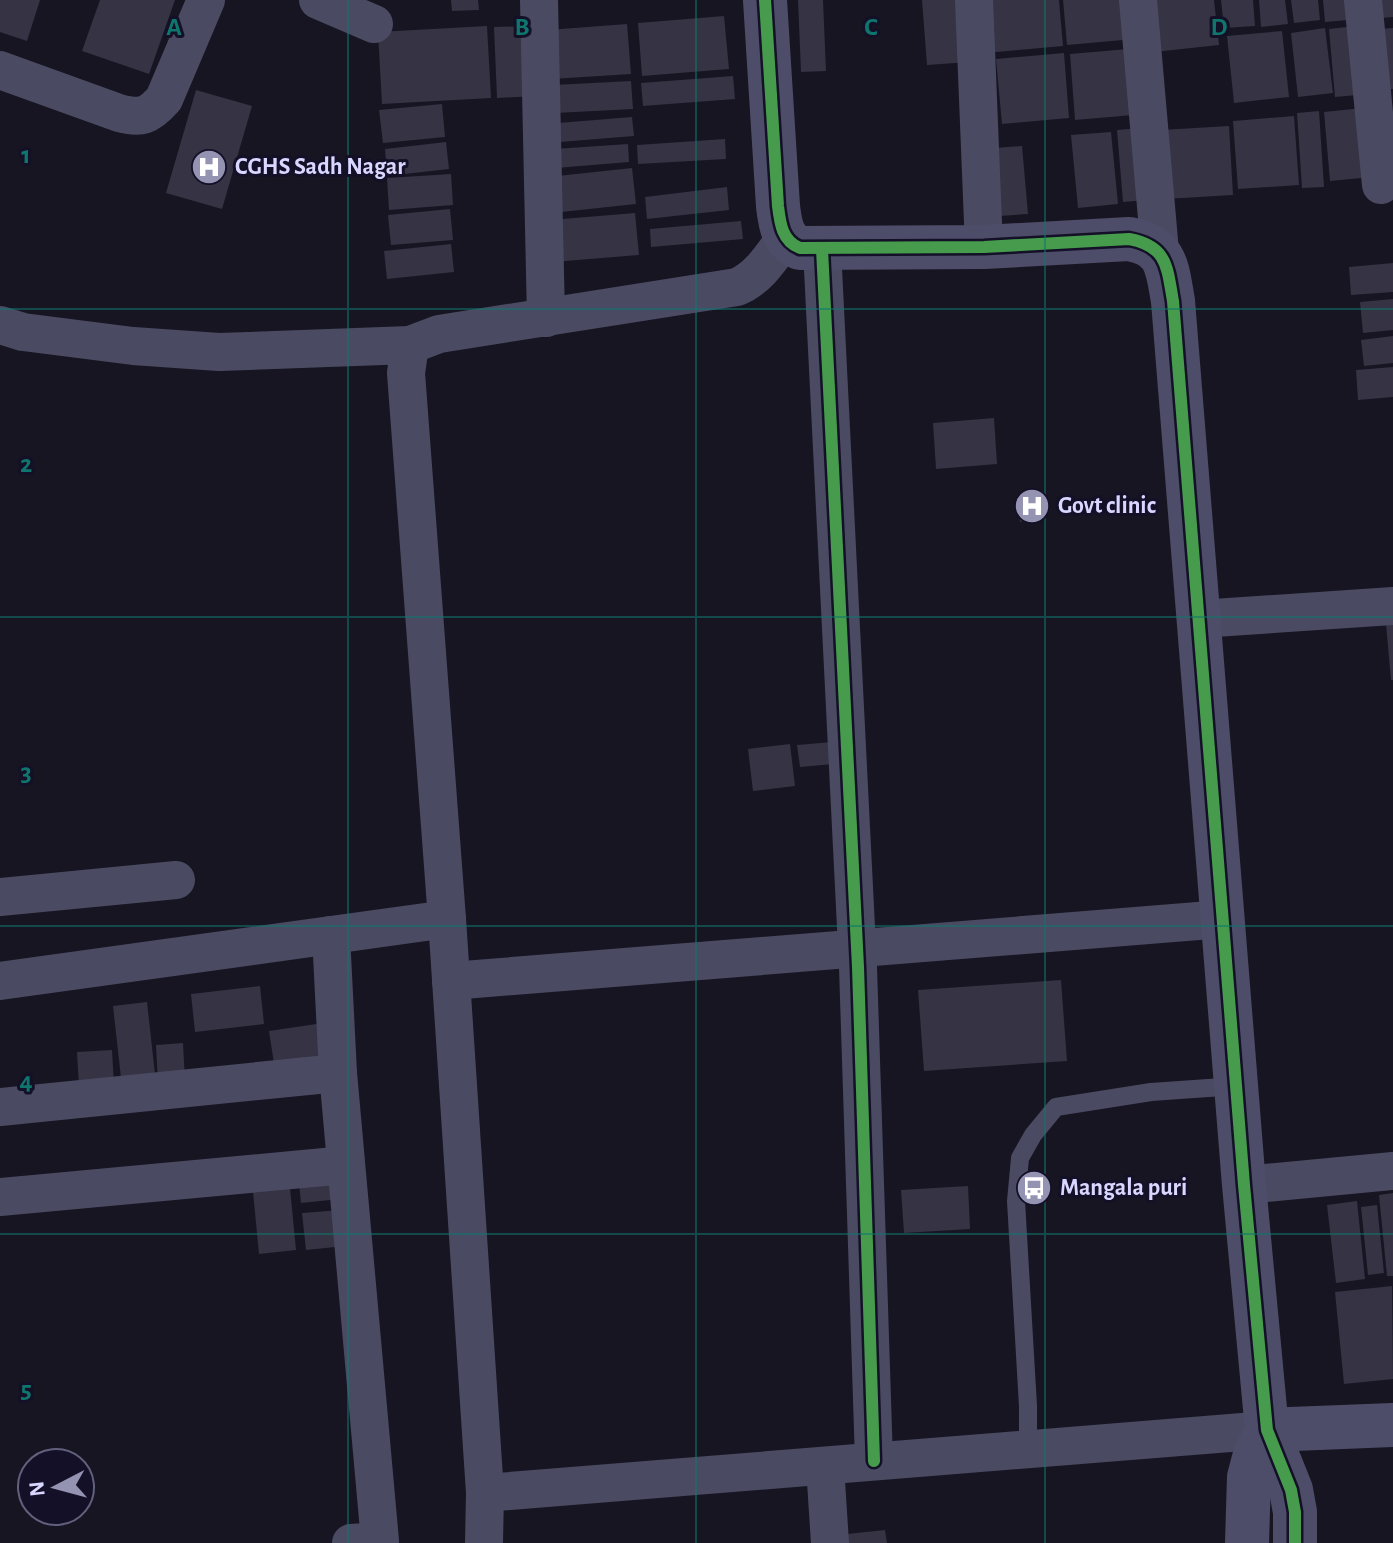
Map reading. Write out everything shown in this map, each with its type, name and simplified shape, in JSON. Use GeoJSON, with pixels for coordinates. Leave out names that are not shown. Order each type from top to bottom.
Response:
{"type":"FeatureCollection","features":[{"type":"Feature","properties":{"kind":"street"},"geometry":{"type":"LineString","coordinates":[[0,70],[131,117],[143,116],[154,111],[164,99],[206,0]]}},
{"type":"Feature","properties":{"kind":"street"},"geometry":{"type":"LineString","coordinates":[[318,0],[374,24]]}},
{"type":"Feature","properties":{"kind":"street"},"geometry":{"type":"LineString","coordinates":[[539,0],[546,318]]}},
{"type":"Feature","properties":{"kind":"street"},"geometry":{"type":"LineString","coordinates":[[765,0],[795,230],[856,948],[874,1461]]}},
{"type":"Feature","properties":{"kind":"street"},"geometry":{"type":"LineString","coordinates":[[974,0],[984,247]]}},
{"type":"Feature","properties":{"kind":"street"},"geometry":{"type":"LineString","coordinates":[[1138,0],[1160,252],[1166,263],[1173,301],[1244,1185],[1267,1430],[1291,1490],[1295,1543]]}},
{"type":"Feature","properties":{"kind":"street"},"geometry":{"type":"LineString","coordinates":[[1363,0],[1381,185]]}},
{"type":"Feature","properties":{"kind":"street"},"geometry":{"type":"LineString","coordinates":[[0,325],[23,332],[133,346],[219,352],[410,345],[439,334],[737,287],[758,273],[795,230]]}},
{"type":"Feature","properties":{"kind":"street"},"geometry":{"type":"LineString","coordinates":[[795,230],[984,247],[1129,239],[1150,245],[1160,252]]}},
{"type":"Feature","properties":{"kind":"street"},"geometry":{"type":"LineString","coordinates":[[410,345],[406,373],[447,919],[485,1493],[484,1543]]}},
{"type":"Feature","properties":{"kind":"street"},"geometry":{"type":"LineString","coordinates":[[1199,619],[1393,606]]}},
{"type":"Feature","properties":{"kind":"street"},"geometry":{"type":"LineString","coordinates":[[0,897],[176,880]]}},
{"type":"Feature","properties":{"kind":"street"},"geometry":{"type":"LineString","coordinates":[[0,981],[447,919]]}},
{"type":"Feature","properties":{"kind":"street"},"geometry":{"type":"LineString","coordinates":[[451,981],[1223,919]]}},
{"type":"Feature","properties":{"kind":"street"},"geometry":{"type":"LineString","coordinates":[[331,935],[338,1073],[380,1541],[351,1543]]}},
{"type":"Feature","properties":{"kind":"street"},"geometry":{"type":"LineString","coordinates":[[0,1107],[338,1073]]}},
{"type":"Feature","properties":{"kind":"street"},"geometry":{"type":"LineString","coordinates":[[0,1197],[346,1165]]}},
{"type":"Feature","properties":{"kind":"street"},"geometry":{"type":"LineString","coordinates":[[1244,1185],[1393,1171]]}},
{"type":"Feature","properties":{"kind":"street"},"geometry":{"type":"LineString","coordinates":[[485,1493],[1267,1430],[1393,1425]]}},
{"type":"Feature","properties":{"kind":"street"},"geometry":{"type":"LineString","coordinates":[[1247,1543],[1249,1477],[1267,1430]]}},
{"type":"Feature","properties":{"kind":"street"},"geometry":{"type":"LineString","coordinates":[[825,1466],[830,1543]]}},
{"type":"Feature","properties":{"kind":"lane"},"geometry":{"type":"LineString","coordinates":[[1028,1449],[1016,1201],[1020,1158],[1033,1135],[1056,1107],[1151,1092],[1237,1086]]}},
{"type":"Feature","properties":{"kind":"building"},"geometry":{"type":"Polygon","coordinates":[[[0,0],[40,0],[27,41],[0,32],[0,0]]]}},
{"type":"Feature","properties":{"kind":"building"},"geometry":{"type":"Polygon","coordinates":[[[100,0],[175,0],[149,74],[82,51],[100,0]]]}},
{"type":"Feature","properties":{"kind":"building"},"geometry":{"type":"Polygon","coordinates":[[[451,0],[478,0],[479,10],[452,11],[451,0]]]}},
{"type":"Feature","properties":{"kind":"building"},"geometry":{"type":"Polygon","coordinates":[[[798,0],[823,0],[826,71],[801,72],[798,0]]]}},
{"type":"Feature","properties":{"kind":"building"},"geometry":{"type":"Polygon","coordinates":[[[922,0],[965,0],[969,62],[927,65],[922,0]]]}},
{"type":"Feature","properties":{"kind":"building"},"geometry":{"type":"Polygon","coordinates":[[[981,0],[1059,0],[1063,46],[986,53],[981,0]]]}},
{"type":"Feature","properties":{"kind":"building"},"geometry":{"type":"Polygon","coordinates":[[[1063,0],[1130,0],[1134,39],[1067,45],[1063,0]]]}},
{"type":"Feature","properties":{"kind":"building"},"geometry":{"type":"Polygon","coordinates":[[[1148,0],[1214,0],[1219,45],[1154,52],[1148,0]]]}},
{"type":"Feature","properties":{"kind":"building"},"geometry":{"type":"Polygon","coordinates":[[[1221,0],[1253,0],[1255,26],[1224,28],[1221,0]]]}},
{"type":"Feature","properties":{"kind":"building"},"geometry":{"type":"Polygon","coordinates":[[[1259,0],[1285,0],[1288,24],[1261,27],[1259,0]]]}},
{"type":"Feature","properties":{"kind":"building"},"geometry":{"type":"Polygon","coordinates":[[[1291,0],[1318,0],[1320,20],[1294,23],[1291,0]]]}},
{"type":"Feature","properties":{"kind":"building"},"geometry":{"type":"Polygon","coordinates":[[[1323,0],[1359,0],[1361,19],[1325,22],[1323,0]]]}},
{"type":"Feature","properties":{"kind":"building"},"geometry":{"type":"Polygon","coordinates":[[[1379,0],[1393,0],[1393,17],[1381,18],[1379,0]]]}},
{"type":"Feature","properties":{"kind":"building"},"geometry":{"type":"Polygon","coordinates":[[[724,16],[729,69],[642,76],[638,23],[724,16]]]}},
{"type":"Feature","properties":{"kind":"building"},"geometry":{"type":"Polygon","coordinates":[[[627,24],[631,74],[552,79],[548,30],[627,24]]]}},
{"type":"Feature","properties":{"kind":"building"},"geometry":{"type":"Polygon","coordinates":[[[1364,25],[1369,94],[1335,97],[1329,29],[1364,25]]]}},
{"type":"Feature","properties":{"kind":"building"},"geometry":{"type":"Polygon","coordinates":[[[487,26],[491,98],[382,104],[378,32],[487,26]]]}},
{"type":"Feature","properties":{"kind":"building"},"geometry":{"type":"Polygon","coordinates":[[[533,26],[536,96],[497,98],[494,27],[533,26]]]}},
{"type":"Feature","properties":{"kind":"building"},"geometry":{"type":"Polygon","coordinates":[[[1325,28],[1333,93],[1298,97],[1291,33],[1325,28]]]}},
{"type":"Feature","properties":{"kind":"building"},"geometry":{"type":"Polygon","coordinates":[[[1393,28],[1393,89],[1384,89],[1379,29],[1393,28]]]}},
{"type":"Feature","properties":{"kind":"building"},"geometry":{"type":"Polygon","coordinates":[[[1282,31],[1289,97],[1234,103],[1227,36],[1282,31]]]}},
{"type":"Feature","properties":{"kind":"building"},"geometry":{"type":"Polygon","coordinates":[[[1140,48],[1145,114],[1075,120],[1070,54],[1140,48]]]}},
{"type":"Feature","properties":{"kind":"building"},"geometry":{"type":"Polygon","coordinates":[[[1064,53],[1069,118],[1002,124],[996,59],[1064,53]]]}},
{"type":"Feature","properties":{"kind":"building"},"geometry":{"type":"Polygon","coordinates":[[[733,76],[735,99],[643,106],[641,83],[733,76]]]}},
{"type":"Feature","properties":{"kind":"building"},"geometry":{"type":"Polygon","coordinates":[[[631,81],[633,109],[555,113],[554,85],[631,81]]]}},
{"type":"Feature","properties":{"kind":"building"},"geometry":{"type":"Polygon","coordinates":[[[196,90],[252,106],[222,209],[166,193],[196,90]]]}},
{"type":"Feature","properties":{"kind":"building"},"geometry":{"type":"Polygon","coordinates":[[[442,104],[445,137],[383,143],[379,110],[442,104]]]}},
{"type":"Feature","properties":{"kind":"building"},"geometry":{"type":"Polygon","coordinates":[[[1363,108],[1371,177],[1330,181],[1324,112],[1363,108]]]}},
{"type":"Feature","properties":{"kind":"building"},"geometry":{"type":"Polygon","coordinates":[[[1319,111],[1324,187],[1302,188],[1297,113],[1319,111]]]}},
{"type":"Feature","properties":{"kind":"building"},"geometry":{"type":"Polygon","coordinates":[[[1294,116],[1299,185],[1238,189],[1233,121],[1294,116]]]}},
{"type":"Feature","properties":{"kind":"building"},"geometry":{"type":"Polygon","coordinates":[[[632,117],[634,136],[560,142],[558,123],[632,117]]]}},
{"type":"Feature","properties":{"kind":"building"},"geometry":{"type":"Polygon","coordinates":[[[1229,126],[1233,195],[1165,199],[1161,130],[1229,126]]]}},
{"type":"Feature","properties":{"kind":"building"},"geometry":{"type":"Polygon","coordinates":[[[1140,128],[1147,200],[1123,202],[1117,130],[1140,128]]]}},
{"type":"Feature","properties":{"kind":"building"},"geometry":{"type":"Polygon","coordinates":[[[1111,132],[1118,204],[1078,208],[1071,135],[1111,132]]]}},
{"type":"Feature","properties":{"kind":"building"},"geometry":{"type":"Polygon","coordinates":[[[725,139],[726,159],[638,164],[637,145],[725,139]]]}},
{"type":"Feature","properties":{"kind":"building"},"geometry":{"type":"Polygon","coordinates":[[[446,142],[449,169],[387,176],[385,149],[446,142]]]}},
{"type":"Feature","properties":{"kind":"building"},"geometry":{"type":"Polygon","coordinates":[[[628,144],[629,162],[556,168],[554,149],[628,144]]]}},
{"type":"Feature","properties":{"kind":"building"},"geometry":{"type":"Polygon","coordinates":[[[1022,146],[1028,214],[1000,216],[994,148],[1022,146]]]}},
{"type":"Feature","properties":{"kind":"building"},"geometry":{"type":"Polygon","coordinates":[[[632,168],[636,204],[552,213],[548,177],[632,168]]]}},
{"type":"Feature","properties":{"kind":"building"},"geometry":{"type":"Polygon","coordinates":[[[451,174],[453,205],[389,210],[387,178],[451,174]]]}},
{"type":"Feature","properties":{"kind":"building"},"geometry":{"type":"Polygon","coordinates":[[[727,187],[729,210],[647,219],[645,197],[727,187]]]}},
{"type":"Feature","properties":{"kind":"building"},"geometry":{"type":"Polygon","coordinates":[[[450,209],[453,240],[391,245],[388,215],[450,209]]]}},
{"type":"Feature","properties":{"kind":"building"},"geometry":{"type":"Polygon","coordinates":[[[635,213],[639,255],[553,262],[550,220],[635,213]]]}},
{"type":"Feature","properties":{"kind":"building"},"geometry":{"type":"Polygon","coordinates":[[[741,221],[743,239],[651,247],[650,229],[741,221]]]}},
{"type":"Feature","properties":{"kind":"building"},"geometry":{"type":"Polygon","coordinates":[[[451,244],[454,272],[387,279],[384,251],[451,244]]]}},
{"type":"Feature","properties":{"kind":"building"},"geometry":{"type":"Polygon","coordinates":[[[1393,263],[1393,292],[1351,295],[1349,267],[1393,263]]]}},
{"type":"Feature","properties":{"kind":"building"},"geometry":{"type":"Polygon","coordinates":[[[1393,299],[1393,330],[1363,333],[1360,302],[1393,299]]]}},
{"type":"Feature","properties":{"kind":"building"},"geometry":{"type":"Polygon","coordinates":[[[1393,336],[1393,363],[1364,366],[1361,340],[1393,336]]]}},
{"type":"Feature","properties":{"kind":"building"},"geometry":{"type":"Polygon","coordinates":[[[1393,367],[1393,397],[1358,400],[1356,370],[1393,367]]]}},
{"type":"Feature","properties":{"kind":"building"},"geometry":{"type":"Polygon","coordinates":[[[994,418],[997,464],[936,469],[933,423],[994,418]]]}},
{"type":"Feature","properties":{"kind":"building","name":"Govt clinic"},"geometry":{"type":"Polygon","coordinates":[[[1043,491],[1046,516],[1020,522],[1018,496],[1043,491]]]}},
{"type":"Feature","properties":{"kind":"building"},"geometry":{"type":"Polygon","coordinates":[[[1393,623],[1393,680],[1391,680],[1386,624],[1393,623]]]}},
{"type":"Feature","properties":{"kind":"building"},"geometry":{"type":"Polygon","coordinates":[[[844,741],[845,763],[800,767],[797,745],[844,741]]]}},
{"type":"Feature","properties":{"kind":"building"},"geometry":{"type":"Polygon","coordinates":[[[790,744],[795,786],[753,791],[748,749],[790,744]]]}},
{"type":"Feature","properties":{"kind":"building"},"geometry":{"type":"Polygon","coordinates":[[[1061,980],[1067,1061],[924,1071],[918,990],[1061,980]]]}},
{"type":"Feature","properties":{"kind":"building"},"geometry":{"type":"Polygon","coordinates":[[[260,986],[264,1024],[195,1032],[191,994],[260,986]]]}},
{"type":"Feature","properties":{"kind":"building"},"geometry":{"type":"Polygon","coordinates":[[[147,1002],[156,1083],[122,1087],[113,1006],[147,1002]]]}},
{"type":"Feature","properties":{"kind":"building"},"geometry":{"type":"Polygon","coordinates":[[[323,1023],[329,1062],[275,1070],[269,1031],[323,1023]]]}},
{"type":"Feature","properties":{"kind":"building"},"geometry":{"type":"Polygon","coordinates":[[[183,1043],[185,1081],[158,1083],[156,1045],[183,1043]]]}},
{"type":"Feature","properties":{"kind":"building"},"geometry":{"type":"Polygon","coordinates":[[[112,1050],[114,1085],[79,1087],[77,1052],[112,1050]]]}},
{"type":"Feature","properties":{"kind":"building"},"geometry":{"type":"Polygon","coordinates":[[[338,1178],[340,1199],[301,1203],[299,1183],[338,1178]]]}},
{"type":"Feature","properties":{"kind":"building"},"geometry":{"type":"Polygon","coordinates":[[[968,1186],[970,1229],[904,1233],[901,1190],[968,1186]]]}},
{"type":"Feature","properties":{"kind":"building"},"geometry":{"type":"Polygon","coordinates":[[[290,1188],[296,1250],[259,1254],[253,1192],[290,1188]]]}},
{"type":"Feature","properties":{"kind":"building"},"geometry":{"type":"Polygon","coordinates":[[[1393,1193],[1393,1276],[1387,1276],[1379,1195],[1393,1193]]]}},
{"type":"Feature","properties":{"kind":"building"},"geometry":{"type":"Polygon","coordinates":[[[1357,1201],[1365,1279],[1336,1283],[1327,1205],[1357,1201]]]}},
{"type":"Feature","properties":{"kind":"building"},"geometry":{"type":"Polygon","coordinates":[[[1377,1205],[1384,1273],[1368,1275],[1361,1207],[1377,1205]]]}},
{"type":"Feature","properties":{"kind":"building"},"geometry":{"type":"Polygon","coordinates":[[[341,1210],[345,1246],[306,1250],[302,1213],[341,1210]]]}},
{"type":"Feature","properties":{"kind":"building"},"geometry":{"type":"Polygon","coordinates":[[[1392,1286],[1393,1379],[1344,1384],[1335,1292],[1392,1286]]]}},
{"type":"Feature","properties":{"kind":"building"},"geometry":{"type":"Polygon","coordinates":[[[885,1530],[887,1543],[838,1543],[838,1535],[885,1530]]]}},
{"type":"Feature","properties":{"kind":"cycle path"},"geometry":{"type":"LineString","coordinates":[[765,0],[778,206],[783,231],[794,245],[800,248],[984,247],[1129,239],[1151,247],[1167,269],[1173,301],[1244,1185],[1267,1430],[1291,1490],[1295,1543]]}},
{"type":"Feature","properties":{"kind":"cycle path"},"geometry":{"type":"LineString","coordinates":[[822,249],[858,967],[874,1461]]}},
{"type":"Feature","properties":{"kind":"place","name":"CGHS Sadh Nagar"},"geometry":{"type":"Point","coordinates":[209,167]}},
{"type":"Feature","properties":{"kind":"place","name":"Govt clinic"},"geometry":{"type":"Point","coordinates":[1032,506]}},
{"type":"Feature","properties":{"kind":"place","name":"Mangala puri"},"geometry":{"type":"Point","coordinates":[1034,1188]}}]}
